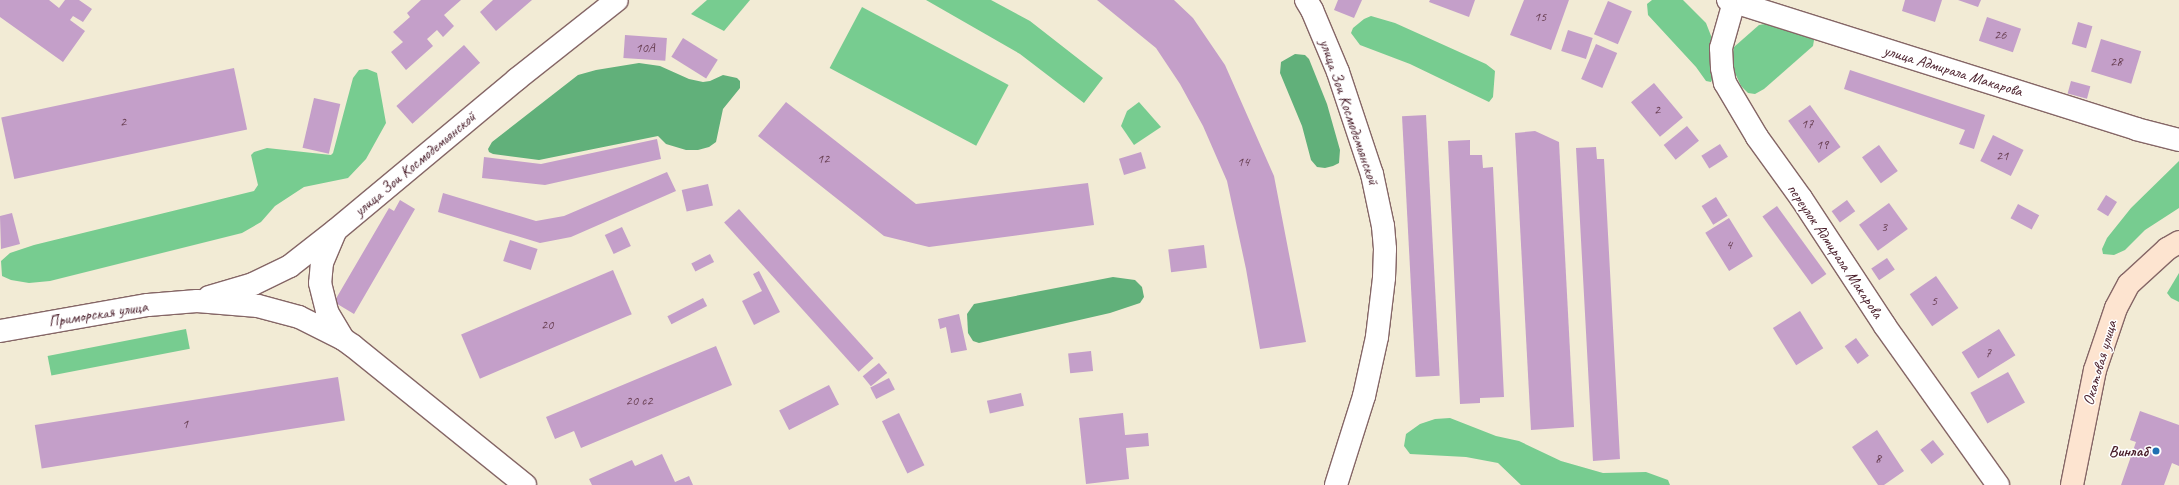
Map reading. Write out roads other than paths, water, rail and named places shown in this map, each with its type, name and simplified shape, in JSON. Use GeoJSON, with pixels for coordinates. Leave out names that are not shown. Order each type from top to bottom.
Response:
{"type":"FeatureCollection","features":[{"type":"Feature","properties":{"kind":"main road","name":"Окатовая улица"},"geometry":{"type":"LineString","coordinates":[[2072,485],[2095,370],[2116,308],[2129,284],[2168,249],[2179,242]]}},
{"type":"Feature","properties":{"kind":"street","name":"улица Зои Космодемьянской"},"geometry":{"type":"LineString","coordinates":[[197,301],[253,284],[290,266],[336,230],[517,79],[617,0]]}},
{"type":"Feature","properties":{"kind":"street","name":"улица Зои Космодемьянской"},"geometry":{"type":"LineString","coordinates":[[1306,0],[1312,10],[1338,72],[1372,174],[1383,226],[1385,249],[1384,278],[1377,337],[1364,396],[1336,485]]}},
{"type":"Feature","properties":{"kind":"street","name":"улица Адмирала Макарова"},"geometry":{"type":"LineString","coordinates":[[1731,1],[2136,129],[2179,140]]}},
{"type":"Feature","properties":{"kind":"street","name":"переулок Адмирала Макарова"},"geometry":{"type":"LineString","coordinates":[[1731,1],[1721,48],[1722,68],[1728,88],[1757,137],[1801,198],[1885,326],[1998,485]]}},
{"type":"Feature","properties":{"kind":"street"},"geometry":{"type":"LineString","coordinates":[[336,230],[322,262],[320,284],[327,312],[343,339]]}},
{"type":"Feature","properties":{"kind":"street"},"geometry":{"type":"LineString","coordinates":[[197,301],[258,306],[299,317],[343,339],[525,485]]}},
{"type":"Feature","properties":{"kind":"street","name":"Приморская улица"},"geometry":{"type":"LineString","coordinates":[[0,331],[148,305],[197,301]]}},
{"type":"Feature","properties":{"kind":"place","name":"Винлаб"},"geometry":{"type":"Point","coordinates":[2156,451]}}]}
